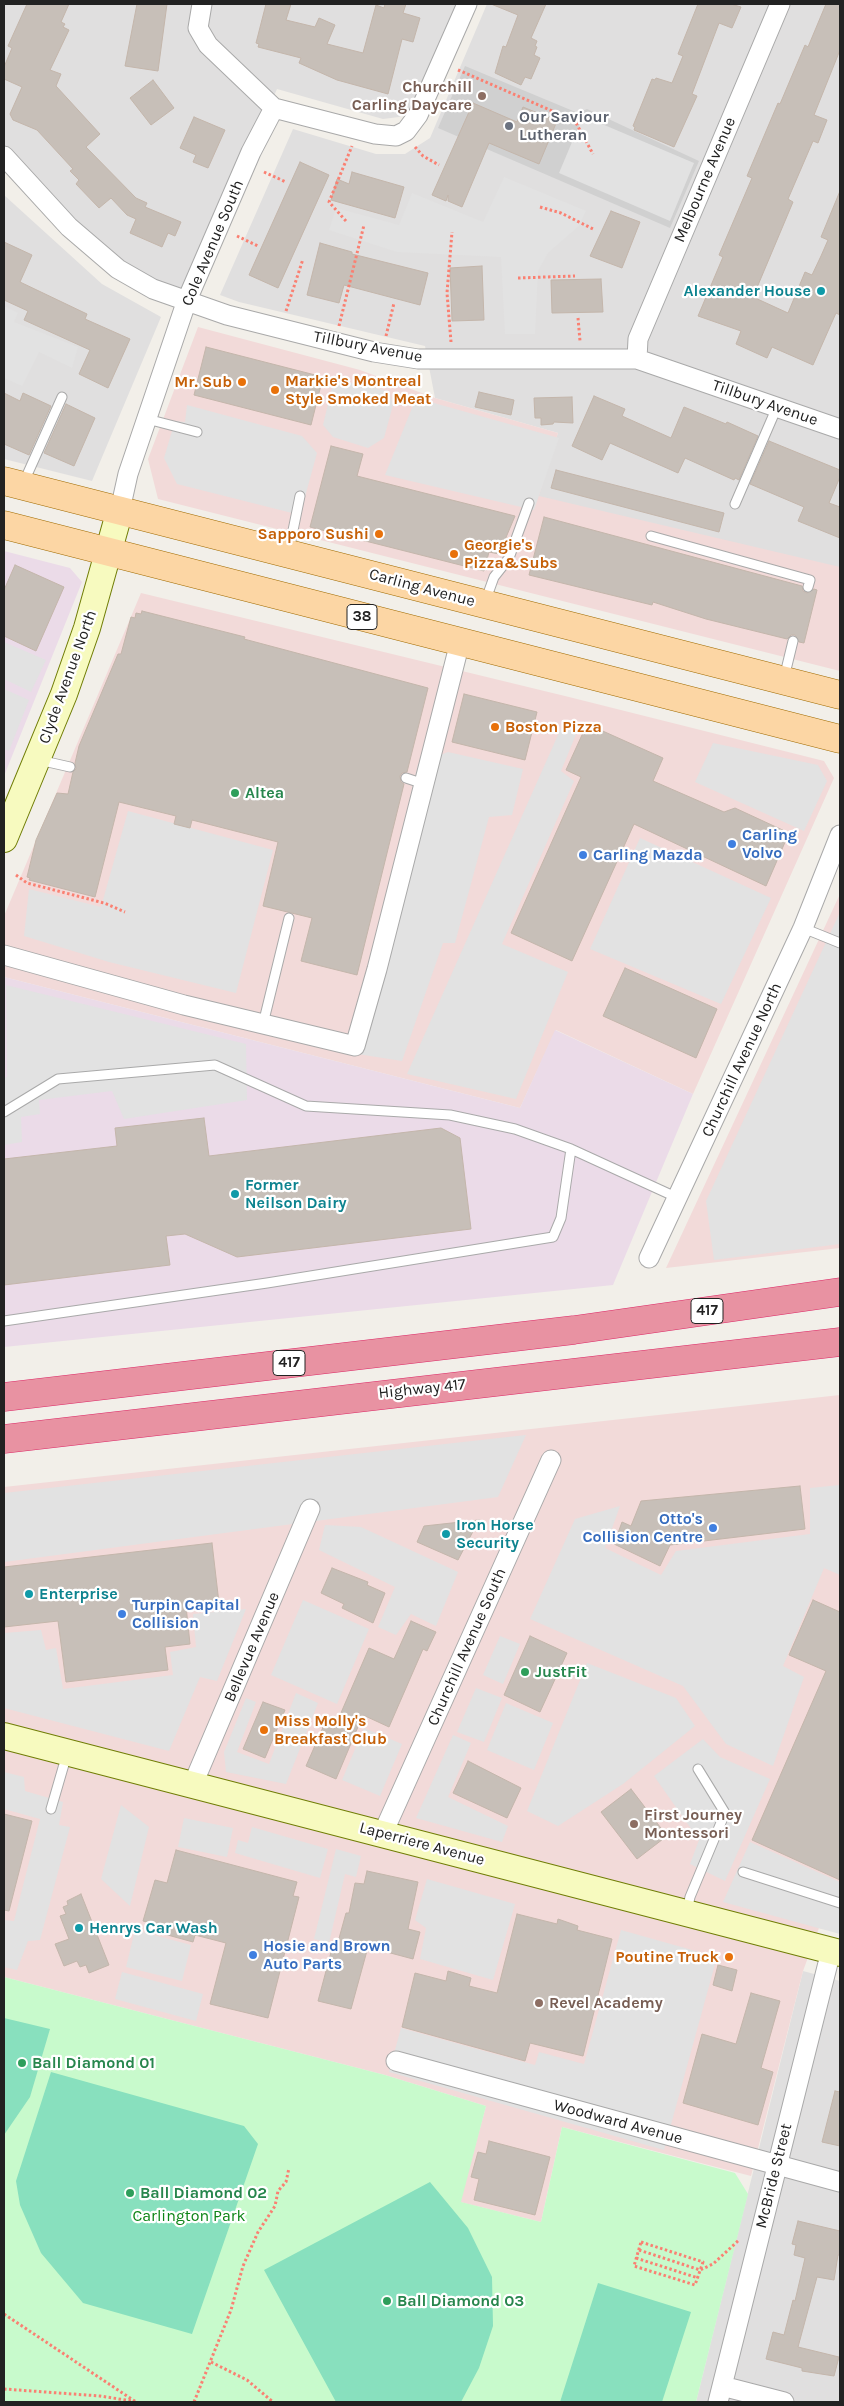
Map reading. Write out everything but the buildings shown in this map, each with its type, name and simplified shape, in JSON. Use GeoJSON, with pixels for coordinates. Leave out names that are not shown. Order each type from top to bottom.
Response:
{"type":"FeatureCollection","features":[{"type":"Feature","properties":{"kind":"highway","name":"417"},"geometry":{"type":"LineString","coordinates":[[4,1397],[574,1330],[840,1292]]}},
{"type":"Feature","properties":{"kind":"highway","name":"Highway 417"},"geometry":{"type":"LineString","coordinates":[[4,1439],[840,1342]]}},
{"type":"Feature","properties":{"kind":"main road","name":"Carling Avenue"},"geometry":{"type":"LineString","coordinates":[[13,483],[840,695]]}},
{"type":"Feature","properties":{"kind":"main road","name":"38"},"geometry":{"type":"LineString","coordinates":[[4,525],[840,739]]}},
{"type":"Feature","properties":{"kind":"street"},"geometry":{"type":"LineString","coordinates":[[202,4],[198,28],[208,45],[274,108],[375,134],[396,136],[406,130],[418,115],[467,4]]}},
{"type":"Feature","properties":{"kind":"street","name":"Melbourne Avenue"},"geometry":{"type":"LineString","coordinates":[[637,359],[638,339],[780,4]]}},
{"type":"Feature","properties":{"kind":"street","name":"Cole Avenue South"},"geometry":{"type":"LineString","coordinates":[[120,510],[126,482],[187,300],[251,152],[274,108]]}},
{"type":"Feature","properties":{"kind":"street","name":"Tillbury Avenue"},"geometry":{"type":"LineString","coordinates":[[4,156],[69,227],[118,269],[153,289],[237,317],[374,352],[418,360],[637,359],[777,407],[838,422]]}},
{"type":"Feature","properties":{"kind":"street","name":"Clyde Avenue North"},"geometry":{"type":"LineString","coordinates":[[4,839],[88,628],[120,510]]}},
{"type":"Feature","properties":{"kind":"street"},"geometry":{"type":"LineString","coordinates":[[4,955],[154,998],[355,1046],[377,969],[460,642]]}},
{"type":"Feature","properties":{"kind":"street","name":"Churchill Avenue North"},"geometry":{"type":"LineString","coordinates":[[649,1258],[803,928],[836,854],[840,835]]}},
{"type":"Feature","properties":{"kind":"street","name":"Churchill Avenue South"},"geometry":{"type":"LineString","coordinates":[[383,1833],[551,1460]]}},
{"type":"Feature","properties":{"kind":"street","name":"Bellevue Avenue"},"geometry":{"type":"LineString","coordinates":[[193,1784],[310,1510]]}},
{"type":"Feature","properties":{"kind":"street","name":"Laperriere Avenue"},"geometry":{"type":"LineString","coordinates":[[4,1736],[836,1952]]}},
{"type":"Feature","properties":{"kind":"street","name":"McBride Street"},"geometry":{"type":"LineString","coordinates":[[720,2394],[776,2165],[836,1952]]}},
{"type":"Feature","properties":{"kind":"street","name":"Woodward Avenue"},"geometry":{"type":"LineString","coordinates":[[396,2061],[839,2182]]}},
{"type":"Feature","properties":{"kind":"street"},"geometry":{"type":"LineString","coordinates":[[720,2394],[782,2402]]}},
{"type":"Feature","properties":{"kind":"lane"},"geometry":{"type":"LineString","coordinates":[[13,483],[62,397]]}},
{"type":"Feature","properties":{"kind":"lane"},"geometry":{"type":"LineString","coordinates":[[736,504],[777,407]]}},
{"type":"Feature","properties":{"kind":"lane"},"geometry":{"type":"LineString","coordinates":[[147,419],[197,432]]}},
{"type":"Feature","properties":{"kind":"lane"},"geometry":{"type":"LineString","coordinates":[[288,554],[300,496]]}},
{"type":"Feature","properties":{"kind":"lane"},"geometry":{"type":"LineString","coordinates":[[484,604],[494,577],[509,558],[529,503]]}},
{"type":"Feature","properties":{"kind":"lane"},"geometry":{"type":"LineString","coordinates":[[651,536],[810,580],[808,587]]}},
{"type":"Feature","properties":{"kind":"lane"},"geometry":{"type":"LineString","coordinates":[[783,680],[793,641]]}},
{"type":"Feature","properties":{"kind":"lane"},"geometry":{"type":"LineString","coordinates":[[37,759],[70,767]]}},
{"type":"Feature","properties":{"kind":"lane"},"geometry":{"type":"LineString","coordinates":[[406,778],[424,784]]}},
{"type":"Feature","properties":{"kind":"lane"},"geometry":{"type":"LineString","coordinates":[[263,1024],[289,918]]}},
{"type":"Feature","properties":{"kind":"lane"},"geometry":{"type":"LineString","coordinates":[[803,928],[840,943]]}},
{"type":"Feature","properties":{"kind":"lane"},"geometry":{"type":"LineString","coordinates":[[4,1112],[58,1079],[215,1065],[306,1106],[450,1115],[515,1129],[571,1149],[678,1198]]}},
{"type":"Feature","properties":{"kind":"lane"},"geometry":{"type":"LineString","coordinates":[[4,1321],[277,1282],[553,1237],[561,1218],[571,1149]]}},
{"type":"Feature","properties":{"kind":"lane"},"geometry":{"type":"LineString","coordinates":[[51,1809],[67,1752]]}},
{"type":"Feature","properties":{"kind":"lane"},"geometry":{"type":"LineString","coordinates":[[686,1913],[690,1897],[726,1813],[698,1769]]}},
{"type":"Feature","properties":{"kind":"lane"},"geometry":{"type":"LineString","coordinates":[[743,1872],[840,1903]]}},
{"type":"Feature","properties":{"kind":"path"},"geometry":{"type":"LineString","coordinates":[[466,74],[575,121],[593,154]]}},
{"type":"Feature","properties":{"kind":"path"},"geometry":{"type":"LineString","coordinates":[[346,221],[329,202],[354,141]]}},
{"type":"Feature","properties":{"kind":"path"},"geometry":{"type":"LineString","coordinates":[[414,146],[423,156],[439,165]]}},
{"type":"Feature","properties":{"kind":"path"},"geometry":{"type":"LineString","coordinates":[[264,172],[286,182]]}},
{"type":"Feature","properties":{"kind":"path"},"geometry":{"type":"LineString","coordinates":[[540,208],[561,213],[595,230]]}},
{"type":"Feature","properties":{"kind":"path"},"geometry":{"type":"LineString","coordinates":[[339,330],[364,225]]}},
{"type":"Feature","properties":{"kind":"path"},"geometry":{"type":"LineString","coordinates":[[452,232],[447,293],[452,347]]}},
{"type":"Feature","properties":{"kind":"path"},"geometry":{"type":"LineString","coordinates":[[237,236],[258,246]]}},
{"type":"Feature","properties":{"kind":"path"},"geometry":{"type":"LineString","coordinates":[[285,316],[303,259]]}},
{"type":"Feature","properties":{"kind":"path"},"geometry":{"type":"LineString","coordinates":[[518,278],[575,276]]}},
{"type":"Feature","properties":{"kind":"path"},"geometry":{"type":"LineString","coordinates":[[385,341],[394,303]]}},
{"type":"Feature","properties":{"kind":"path"},"geometry":{"type":"LineString","coordinates":[[578,318],[580,341]]}},
{"type":"Feature","properties":{"kind":"path"},"geometry":{"type":"LineString","coordinates":[[16,875],[27,883],[104,903],[125,912]]}},
{"type":"Feature","properties":{"kind":"path"},"geometry":{"type":"LineString","coordinates":[[194,2402],[231,2310],[243,2266],[258,2232],[275,2206],[278,2191],[286,2182],[289,2168]]}},
{"type":"Feature","properties":{"kind":"path"},"geometry":{"type":"LineString","coordinates":[[639,2250],[700,2270],[714,2264],[745,2235]]}},
{"type":"Feature","properties":{"kind":"path"},"geometry":{"type":"LineString","coordinates":[[641,2242],[703,2262],[700,2270],[696,2285],[634,2266],[641,2242]]}},
{"type":"Feature","properties":{"kind":"path"},"geometry":{"type":"LineString","coordinates":[[636,2258],[698,2278]]}},
{"type":"Feature","properties":{"kind":"path"},"geometry":{"type":"LineString","coordinates":[[4,2314],[135,2402]]}},
{"type":"Feature","properties":{"kind":"path"},"geometry":{"type":"LineString","coordinates":[[211,2362],[247,2380],[272,2402]]}},
{"type":"Feature","properties":{"kind":"path"},"geometry":{"type":"LineString","coordinates":[[4,2389],[100,2396],[135,2402]]}},
{"type":"Feature","properties":{"kind":"shaded area"},"geometry":{"type":"Polygon","coordinates":[[[4,4],[458,4],[409,111],[399,117],[383,119],[277,89],[187,300],[153,289],[50,207],[4,155],[4,4]]]}},
{"type":"Feature","properties":{"kind":"shaded area"},"geometry":{"type":"Polygon","coordinates":[[[487,4],[840,4],[840,607],[504,586],[558,433],[435,398],[425,346],[239,302],[220,295],[293,129],[376,154],[405,154],[430,138],[487,4]]]}},
{"type":"Feature","properties":{"kind":"shaded area"},"geometry":{"type":"Polygon","coordinates":[[[465,66],[578,113],[587,109],[699,161],[670,228],[438,128],[465,66]]]}},
{"type":"Feature","properties":{"kind":"shaded area"},"geometry":{"type":"Polygon","coordinates":[[[583,116],[694,163],[670,221],[559,173],[583,116]]]}},
{"type":"Feature","properties":{"kind":"shaded area"},"geometry":{"type":"Polygon","coordinates":[[[504,177],[586,211],[579,226],[548,253],[538,271],[535,334],[505,334],[501,257],[397,252],[329,230],[336,208],[399,225],[412,193],[483,222],[504,177]]]}},
{"type":"Feature","properties":{"kind":"shaded area"},"geometry":{"type":"Polygon","coordinates":[[[4,195],[102,284],[161,317],[92,481],[4,459],[4,195]]]}},
{"type":"Feature","properties":{"kind":"shaded area"},"geometry":{"type":"Polygon","coordinates":[[[4,306],[18,313],[14,322],[78,347],[72,368],[39,352],[22,386],[4,378],[4,306]]]}},
{"type":"Feature","properties":{"kind":"shaded area"},"geometry":{"type":"Polygon","coordinates":[[[198,327],[360,370],[435,398],[558,433],[539,496],[840,567],[840,671],[158,499],[148,459],[198,327]]]}},
{"type":"Feature","properties":{"kind":"shaded area"},"geometry":{"type":"Polygon","coordinates":[[[334,379],[389,391],[393,405],[384,438],[368,448],[333,437],[323,425],[334,379]]]}},
{"type":"Feature","properties":{"kind":"shaded area"},"geometry":{"type":"Polygon","coordinates":[[[416,398],[559,438],[534,510],[385,475],[416,398]]]}},
{"type":"Feature","properties":{"kind":"shaded area"},"geometry":{"type":"Polygon","coordinates":[[[187,405],[302,436],[317,453],[300,515],[177,484],[164,458],[175,421],[185,422],[187,405]]]}},
{"type":"Feature","properties":{"kind":"shaded area"},"geometry":{"type":"Polygon","coordinates":[[[4,551],[70,568],[82,582],[4,776],[4,551]]]}},
{"type":"Feature","properties":{"kind":"shaded area"},"geometry":{"type":"Polygon","coordinates":[[[141,593],[824,761],[834,778],[693,1094],[556,1030],[520,1108],[4,977],[4,916],[141,593]]]}},
{"type":"Feature","properties":{"kind":"shaded area"},"geometry":{"type":"Polygon","coordinates":[[[4,642],[46,660],[31,692],[4,679],[4,642]]]}},
{"type":"Feature","properties":{"kind":"shaded area"},"geometry":{"type":"Polygon","coordinates":[[[4,689],[29,700],[9,751],[4,749],[4,689]]]}},
{"type":"Feature","properties":{"kind":"shaded area"},"geometry":{"type":"Polygon","coordinates":[[[562,726],[577,732],[561,771],[574,781],[502,944],[568,972],[516,1099],[407,1074],[562,726]]]}},
{"type":"Feature","properties":{"kind":"shaded area"},"geometry":{"type":"Polygon","coordinates":[[[713,743],[818,765],[827,781],[804,831],[695,782],[713,743]]]}},
{"type":"Feature","properties":{"kind":"shaded area"},"geometry":{"type":"Polygon","coordinates":[[[448,752],[523,769],[512,815],[489,817],[455,943],[443,943],[402,1061],[351,1053],[418,764],[448,752]]]}},
{"type":"Feature","properties":{"kind":"shaded area"},"geometry":{"type":"Polygon","coordinates":[[[128,811],[273,850],[236,993],[109,962],[24,936],[29,889],[101,907],[128,811]]]}},
{"type":"Feature","properties":{"kind":"shaded area"},"geometry":{"type":"Polygon","coordinates":[[[640,838],[771,898],[721,1004],[590,949],[640,838]]]}},
{"type":"Feature","properties":{"kind":"shaded area"},"geometry":{"type":"Polygon","coordinates":[[[840,894],[840,1248],[666,1268],[840,894]]]}},
{"type":"Feature","properties":{"kind":"shaded area"},"geometry":{"type":"Polygon","coordinates":[[[840,912],[840,1244],[714,1260],[706,1201],[840,912]]]}},
{"type":"Feature","properties":{"kind":"shaded area"},"geometry":{"type":"Polygon","coordinates":[[[4,977],[520,1108],[555,1030],[693,1094],[613,1285],[4,1347],[4,977]]]}},
{"type":"Feature","properties":{"kind":"shaded area"},"geometry":{"type":"Polygon","coordinates":[[[6,985],[246,1044],[247,1100],[124,1119],[112,1091],[39,1100],[40,1114],[21,1117],[22,1142],[4,1145],[4,1078],[7,1077],[6,985]]]}},
{"type":"Feature","properties":{"kind":"shaded area"},"geometry":{"type":"Polygon","coordinates":[[[840,1395],[840,1933],[819,1928],[803,1971],[751,2176],[562,2127],[541,2222],[460,2202],[486,2106],[385,2075],[4,1977],[4,1487],[840,1395]]]}},
{"type":"Feature","properties":{"kind":"shaded area"},"geometry":{"type":"Polygon","coordinates":[[[526,1435],[498,1497],[4,1562],[4,1493],[526,1435]]]}},
{"type":"Feature","properties":{"kind":"shaded area"},"geometry":{"type":"Polygon","coordinates":[[[840,1485],[840,1575],[824,1568],[783,1666],[804,1677],[773,1766],[726,1744],[683,1686],[530,1619],[575,1519],[620,1506],[605,1548],[661,1575],[676,1551],[810,1534],[810,1488],[840,1485]]]}},
{"type":"Feature","properties":{"kind":"shaded area"},"geometry":{"type":"Polygon","coordinates":[[[325,1525],[361,1527],[458,1572],[436,1626],[411,1614],[396,1635],[378,1627],[395,1587],[319,1550],[325,1525]]]}},
{"type":"Feature","properties":{"kind":"shaded area"},"geometry":{"type":"Polygon","coordinates":[[[303,1600],[369,1629],[337,1704],[271,1675],[303,1600]]]}},
{"type":"Feature","properties":{"kind":"shaded area"},"geometry":{"type":"Polygon","coordinates":[[[246,1609],[217,1681],[200,1677],[169,1751],[4,1708],[4,1633],[41,1630],[46,1650],[56,1648],[63,1689],[173,1675],[170,1652],[196,1647],[193,1614],[246,1609]]]}},
{"type":"Feature","properties":{"kind":"shaded area"},"geometry":{"type":"Polygon","coordinates":[[[500,1636],[520,1644],[503,1684],[483,1675],[500,1636]]]}},
{"type":"Feature","properties":{"kind":"shaded area"},"geometry":{"type":"Polygon","coordinates":[[[587,1663],[676,1698],[695,1726],[623,1784],[558,1826],[527,1811],[587,1663]]]}},
{"type":"Feature","properties":{"kind":"shaded area"},"geometry":{"type":"Polygon","coordinates":[[[476,1688],[502,1698],[484,1742],[457,1732],[476,1688]]]}},
{"type":"Feature","properties":{"kind":"shaded area"},"geometry":{"type":"Polygon","coordinates":[[[296,1693],[318,1703],[286,1784],[226,1772],[224,1752],[246,1698],[256,1702],[237,1752],[269,1764],[296,1693]]]}},
{"type":"Feature","properties":{"kind":"shaded area"},"geometry":{"type":"Polygon","coordinates":[[[506,1703],[553,1723],[534,1770],[487,1750],[506,1703]]]}},
{"type":"Feature","properties":{"kind":"shaded area"},"geometry":{"type":"Polygon","coordinates":[[[364,1728],[402,1744],[380,1796],[342,1780],[364,1728]]]}},
{"type":"Feature","properties":{"kind":"shaded area"},"geometry":{"type":"Polygon","coordinates":[[[453,1735],[471,1743],[448,1797],[508,1826],[502,1842],[416,1818],[453,1735]]]}},
{"type":"Feature","properties":{"kind":"shaded area"},"geometry":{"type":"Polygon","coordinates":[[[703,1739],[720,1757],[770,1779],[725,1881],[690,1864],[699,1840],[654,1776],[703,1739]]]}},
{"type":"Feature","properties":{"kind":"shaded area"},"geometry":{"type":"Polygon","coordinates":[[[4,1772],[24,1777],[25,1791],[63,1802],[59,1825],[70,1827],[40,1940],[28,1941],[17,1970],[4,1967],[4,1920],[14,1921],[40,1819],[4,1809],[4,1772]]]}},
{"type":"Feature","properties":{"kind":"shaded area"},"geometry":{"type":"Polygon","coordinates":[[[121,1805],[149,1827],[130,1906],[101,1879],[121,1805]]]}},
{"type":"Feature","properties":{"kind":"shaded area"},"geometry":{"type":"Polygon","coordinates":[[[184,1818],[233,1828],[227,1857],[178,1847],[184,1818]]]}},
{"type":"Feature","properties":{"kind":"shaded area"},"geometry":{"type":"Polygon","coordinates":[[[252,1827],[328,1849],[320,1878],[235,1853],[238,1840],[248,1843],[252,1827]]]}},
{"type":"Feature","properties":{"kind":"shaded area"},"geometry":{"type":"Polygon","coordinates":[[[750,1842],[840,1882],[840,1934],[723,1902],[750,1842]]]}},
{"type":"Feature","properties":{"kind":"shaded area"},"geometry":{"type":"Polygon","coordinates":[[[336,1849],[361,1856],[356,1877],[345,1874],[329,1943],[314,1939],[336,1849]]]}},
{"type":"Feature","properties":{"kind":"shaded area"},"geometry":{"type":"Polygon","coordinates":[[[427,1879],[515,1904],[493,1980],[420,1959],[426,1928],[415,1920],[427,1879]]]}},
{"type":"Feature","properties":{"kind":"shaded area"},"geometry":{"type":"Polygon","coordinates":[[[135,1930],[191,1945],[182,1981],[126,1967],[135,1930]]]}},
{"type":"Feature","properties":{"kind":"shaded area"},"geometry":{"type":"Polygon","coordinates":[[[621,1930],[717,1957],[664,2150],[389,2072],[401,2028],[535,2065],[539,2052],[584,2064],[621,1930]]]}},
{"type":"Feature","properties":{"kind":"shaded area"},"geometry":{"type":"Polygon","coordinates":[[[803,1971],[840,1981],[840,2402],[696,2402],[803,1971]]]}},
{"type":"Feature","properties":{"kind":"shaded area"},"geometry":{"type":"Polygon","coordinates":[[[122,1972],[203,1994],[196,2021],[115,1999],[122,1972]]]}},
{"type":"Feature","properties":{"kind":"green space","name":"Carlington Park"},"geometry":{"type":"Polygon","coordinates":[[[4,1977],[385,2075],[486,2106],[461,2202],[541,2222],[562,2127],[735,2173],[748,2194],[696,2402],[4,2402],[4,1977]]]}},
{"type":"Feature","properties":{"kind":"green space","name":"Ball Diamond 01"},"geometry":{"type":"Polygon","coordinates":[[[4,2018],[50,2029],[30,2097],[4,2135],[4,2018]]]}},
{"type":"Feature","properties":{"kind":"green space","name":"Ball Diamond 02"},"geometry":{"type":"Polygon","coordinates":[[[51,2072],[244,2126],[258,2144],[192,2334],[83,2303],[41,2253],[20,2205],[16,2181],[51,2072]]]}},
{"type":"Feature","properties":{"kind":"green space","name":"Ball Diamond 03"},"geometry":{"type":"Polygon","coordinates":[[[430,2182],[468,2228],[492,2277],[493,2326],[479,2368],[461,2402],[336,2402],[264,2270],[430,2182]]]}},
{"type":"Feature","properties":{"kind":"green space"},"geometry":{"type":"Polygon","coordinates":[[[598,2283],[691,2312],[662,2402],[560,2402],[598,2283]]]}},
{"type":"Feature","properties":{"kind":"place","name":"Churchill Carling Daycare"},"geometry":{"type":"Point","coordinates":[482,96]}},
{"type":"Feature","properties":{"kind":"place","name":"Our Saviour Lutheran"},"geometry":{"type":"Point","coordinates":[509,126]}},
{"type":"Feature","properties":{"kind":"place","name":"Alexander House"},"geometry":{"type":"Point","coordinates":[821,291]}},
{"type":"Feature","properties":{"kind":"place","name":"Mr. Sub"},"geometry":{"type":"Point","coordinates":[242,382]}},
{"type":"Feature","properties":{"kind":"place","name":"Markie's Montreal Style Smoked Meat"},"geometry":{"type":"Point","coordinates":[275,390]}},
{"type":"Feature","properties":{"kind":"place","name":"Sapporo Sushi"},"geometry":{"type":"Point","coordinates":[379,534]}},
{"type":"Feature","properties":{"kind":"place","name":"Georgie's Pizza&Subs"},"geometry":{"type":"Point","coordinates":[454,554]}},
{"type":"Feature","properties":{"kind":"place","name":"Boston Pizza"},"geometry":{"type":"Point","coordinates":[495,727]}},
{"type":"Feature","properties":{"kind":"place","name":"Altea"},"geometry":{"type":"Point","coordinates":[235,793]}},
{"type":"Feature","properties":{"kind":"place","name":"Carling Volvo"},"geometry":{"type":"Point","coordinates":[732,844]}},
{"type":"Feature","properties":{"kind":"place","name":"Carling Mazda"},"geometry":{"type":"Point","coordinates":[583,855]}},
{"type":"Feature","properties":{"kind":"place","name":"Former Neilson Dairy"},"geometry":{"type":"Point","coordinates":[235,1194]}},
{"type":"Feature","properties":{"kind":"place","name":"Otto's Collision Centre"},"geometry":{"type":"Point","coordinates":[713,1528]}},
{"type":"Feature","properties":{"kind":"place","name":"Iron Horse Security"},"geometry":{"type":"Point","coordinates":[446,1534]}},
{"type":"Feature","properties":{"kind":"place","name":"Enterprise"},"geometry":{"type":"Point","coordinates":[29,1594]}},
{"type":"Feature","properties":{"kind":"place","name":"Turpin Capital Collision"},"geometry":{"type":"Point","coordinates":[122,1614]}},
{"type":"Feature","properties":{"kind":"place","name":"JustFit"},"geometry":{"type":"Point","coordinates":[525,1672]}},
{"type":"Feature","properties":{"kind":"place","name":"Miss Molly's Breakfast Club"},"geometry":{"type":"Point","coordinates":[264,1730]}},
{"type":"Feature","properties":{"kind":"place","name":"First Journey Montessori"},"geometry":{"type":"Point","coordinates":[634,1824]}},
{"type":"Feature","properties":{"kind":"place","name":"Henrys Car Wash"},"geometry":{"type":"Point","coordinates":[79,1928]}},
{"type":"Feature","properties":{"kind":"place","name":"Hosie and Brown Auto Parts"},"geometry":{"type":"Point","coordinates":[253,1955]}},
{"type":"Feature","properties":{"kind":"place","name":"Poutine Truck"},"geometry":{"type":"Point","coordinates":[729,1957]}},
{"type":"Feature","properties":{"kind":"place","name":"Revel Academy"},"geometry":{"type":"Point","coordinates":[539,2003]}},
{"type":"Feature","properties":{"kind":"place","name":"Ball Diamond 01"},"geometry":{"type":"Point","coordinates":[22,2063]}},
{"type":"Feature","properties":{"kind":"place","name":"Ball Diamond 02"},"geometry":{"type":"Point","coordinates":[130,2193]}},
{"type":"Feature","properties":{"kind":"place","name":"Ball Diamond 03"},"geometry":{"type":"Point","coordinates":[387,2301]}}]}
